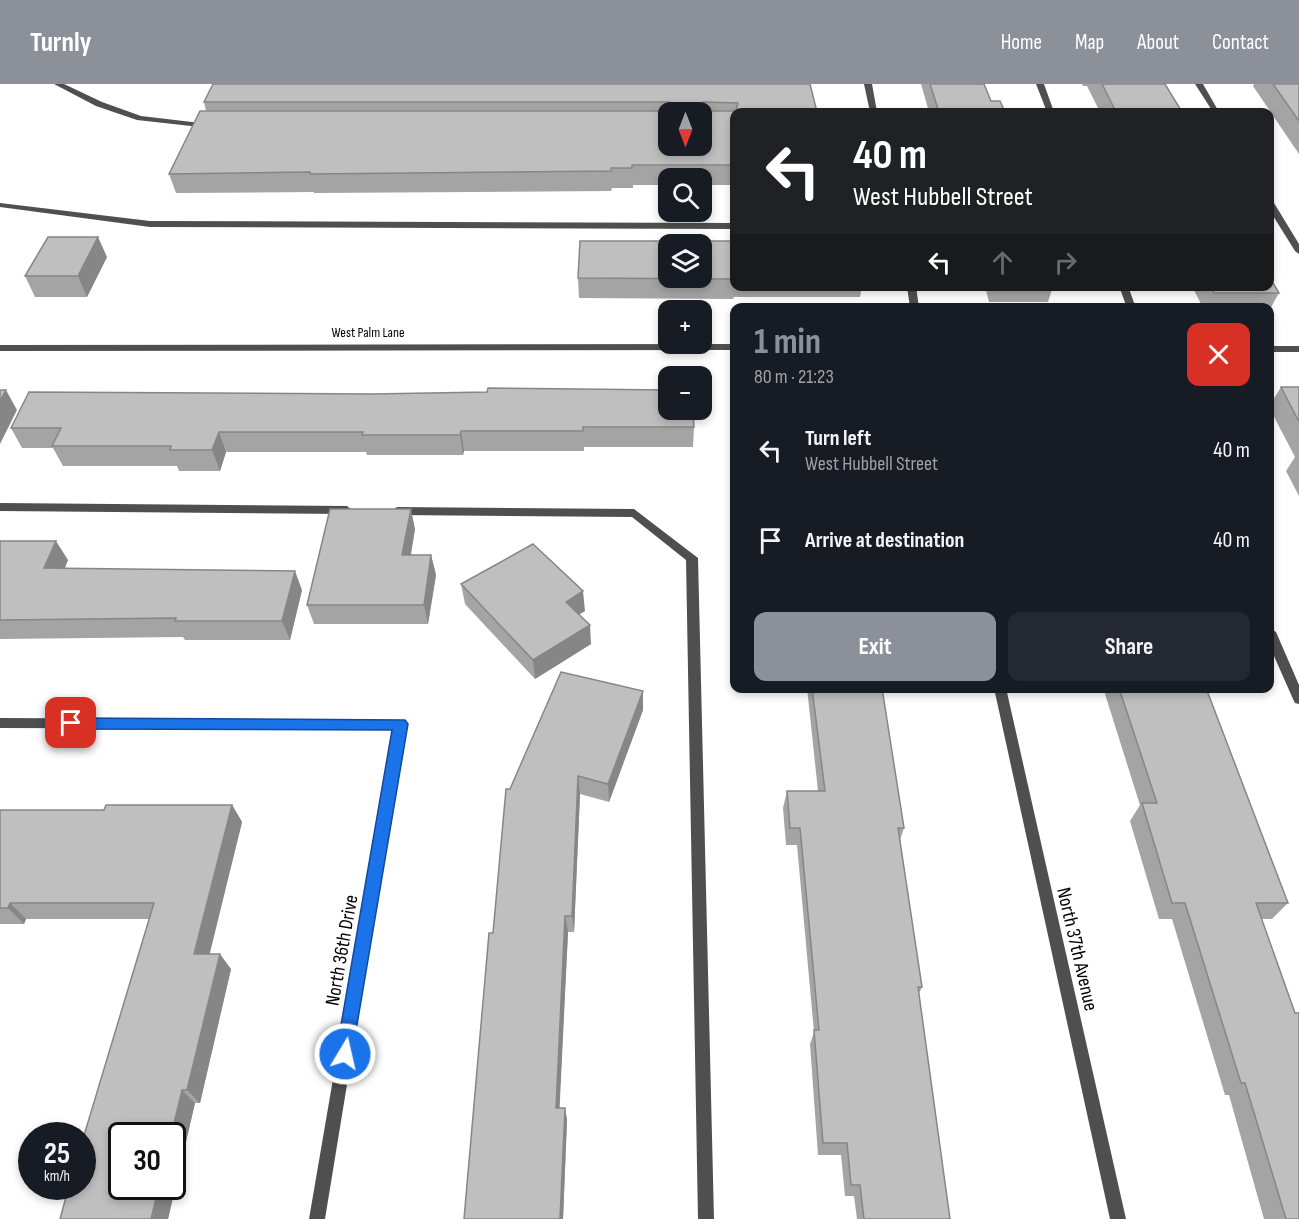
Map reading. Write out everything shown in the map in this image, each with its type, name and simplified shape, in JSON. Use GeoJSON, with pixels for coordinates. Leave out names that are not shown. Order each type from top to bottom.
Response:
{"type":"FeatureCollection","features":[{"type":"Feature","properties":{"kind":"street"},"geometry":{"type":"LineString","coordinates":[[58,84],[99,104],[140,118],[172,124],[219,126]]}},
{"type":"Feature","properties":{"kind":"street"},"geometry":{"type":"LineString","coordinates":[[868,84],[873,108]]}},
{"type":"Feature","properties":{"kind":"street"},"geometry":{"type":"LineString","coordinates":[[1040,84],[1049,108]]}},
{"type":"Feature","properties":{"kind":"street"},"geometry":{"type":"LineString","coordinates":[[1199,84],[1214,108]]}},
{"type":"Feature","properties":{"kind":"street"},"geometry":{"type":"LineString","coordinates":[[0,205],[150,224],[730,226]]}},
{"type":"Feature","properties":{"kind":"street"},"geometry":{"type":"LineString","coordinates":[[1274,210],[1299,251]]}},
{"type":"Feature","properties":{"kind":"street","name":"West Palm Lane"},"geometry":{"type":"LineString","coordinates":[[0,348],[730,347]]}},
{"type":"Feature","properties":{"kind":"street"},"geometry":{"type":"LineString","coordinates":[[1274,349],[1299,349]]}},
{"type":"Feature","properties":{"kind":"street"},"geometry":{"type":"LineString","coordinates":[[0,507],[359,510]]}},
{"type":"Feature","properties":{"kind":"street"},"geometry":{"type":"LineString","coordinates":[[383,510],[634,513],[692,558],[706,1219]]}},
{"type":"Feature","properties":{"kind":"street"},"geometry":{"type":"LineString","coordinates":[[1274,641],[1299,699]]}},
{"type":"Feature","properties":{"kind":"street","name":"North 37th Avenue"},"geometry":{"type":"LineString","coordinates":[[1001,693],[1119,1219]]}},
{"type":"Feature","properties":{"kind":"street","name":"North 36th Drive"},"geometry":{"type":"LineString","coordinates":[[0,723],[400,724],[317,1219]]}},
{"type":"Feature","properties":{"kind":"building"},"geometry":{"type":"Polygon","coordinates":[[[213,84],[810,84],[816,108],[737,108],[738,103],[204,102],[213,84]]]}},
{"type":"Feature","properties":{"kind":"building"},"geometry":{"type":"Polygon","coordinates":[[[930,84],[984,84],[991,101],[1000,101],[1003,108],[938,108],[930,84]]]}},
{"type":"Feature","properties":{"kind":"building"},"geometry":{"type":"Polygon","coordinates":[[[1102,84],[1165,84],[1180,108],[1114,108],[1102,84]]]}},
{"type":"Feature","properties":{"kind":"building"},"geometry":{"type":"Polygon","coordinates":[[[1273,84],[1299,84],[1299,121],[1273,84]]]}},
{"type":"Feature","properties":{"kind":"building"},"geometry":{"type":"Polygon","coordinates":[[[200,111],[658,111],[658,156],[712,156],[712,111],[730,111],[730,165],[632,165],[632,168],[611,168],[611,171],[169,174],[200,111]]]}},
{"type":"Feature","properties":{"kind":"building"},"geometry":{"type":"Polygon","coordinates":[[[48,237],[98,237],[78,276],[25,276],[48,237]]]}},
{"type":"Feature","properties":{"kind":"building"},"geometry":{"type":"Polygon","coordinates":[[[580,241],[658,241],[658,279],[578,278],[580,241]]]}},
{"type":"Feature","properties":{"kind":"building"},"geometry":{"type":"Polygon","coordinates":[[[712,241],[730,241],[730,279],[712,279],[712,241]]]}},
{"type":"Feature","properties":{"kind":"building"},"geometry":{"type":"Polygon","coordinates":[[[1274,285],[1279,293],[1214,293],[1213,291],[1274,291],[1274,285]]]}},
{"type":"Feature","properties":{"kind":"building"},"geometry":{"type":"Polygon","coordinates":[[[1281,387],[1299,387],[1299,422],[1281,387]]]}},
{"type":"Feature","properties":{"kind":"building"},"geometry":{"type":"Polygon","coordinates":[[[488,388],[658,390],[658,420],[694,420],[694,427],[583,427],[583,431],[461,431],[460,435],[219,432],[212,450],[170,450],[171,446],[52,446],[61,428],[11,428],[29,392],[372,394],[487,392],[488,388]]]}},
{"type":"Feature","properties":{"kind":"building"},"geometry":{"type":"Polygon","coordinates":[[[0,390],[6,390],[0,401],[0,390]]]}},
{"type":"Feature","properties":{"kind":"building"},"geometry":{"type":"Polygon","coordinates":[[[330,509],[411,509],[402,555],[431,555],[424,605],[307,605],[330,509]]]}},
{"type":"Feature","properties":{"kind":"building"},"geometry":{"type":"Polygon","coordinates":[[[0,541],[56,541],[44,568],[295,571],[282,621],[175,621],[176,618],[0,620],[0,541]]]}},
{"type":"Feature","properties":{"kind":"building"},"geometry":{"type":"Polygon","coordinates":[[[533,544],[583,591],[566,602],[590,625],[533,660],[461,584],[533,544]]]}},
{"type":"Feature","properties":{"kind":"building"},"geometry":{"type":"Polygon","coordinates":[[[561,672],[643,691],[608,784],[578,776],[572,916],[565,916],[556,1108],[565,1108],[560,1219],[464,1219],[489,933],[493,933],[506,789],[510,789],[561,672]]]}},
{"type":"Feature","properties":{"kind":"building"},"geometry":{"type":"Polygon","coordinates":[[[813,693],[883,693],[904,828],[898,828],[922,987],[918,987],[950,1219],[864,1219],[860,1185],[851,1185],[847,1143],[823,1143],[814,1030],[819,1030],[800,828],[790,828],[787,791],[825,791],[813,693]]]}},
{"type":"Feature","properties":{"kind":"building"},"geometry":{"type":"Polygon","coordinates":[[[1121,693],[1208,693],[1288,903],[1256,903],[1295,1013],[1299,1013],[1299,1219],[1286,1219],[1245,1083],[1241,1083],[1185,903],[1172,903],[1142,803],[1157,803],[1121,693]]]}},
{"type":"Feature","properties":{"kind":"building"},"geometry":{"type":"Polygon","coordinates":[[[106,805],[232,805],[194,954],[220,954],[187,1090],[182,1090],[174,1122],[108,1122],[108,1200],[156,1200],[151,1219],[60,1219],[65,1200],[96,1200],[96,1122],[88,1122],[154,903],[10,903],[8,908],[0,908],[0,810],[104,810],[106,805]]]}},
{"type":"Feature","properties":{"kind":"route"},"geometry":{"type":"LineString","coordinates":[[71,723],[400,724],[345,1054]]}}]}
